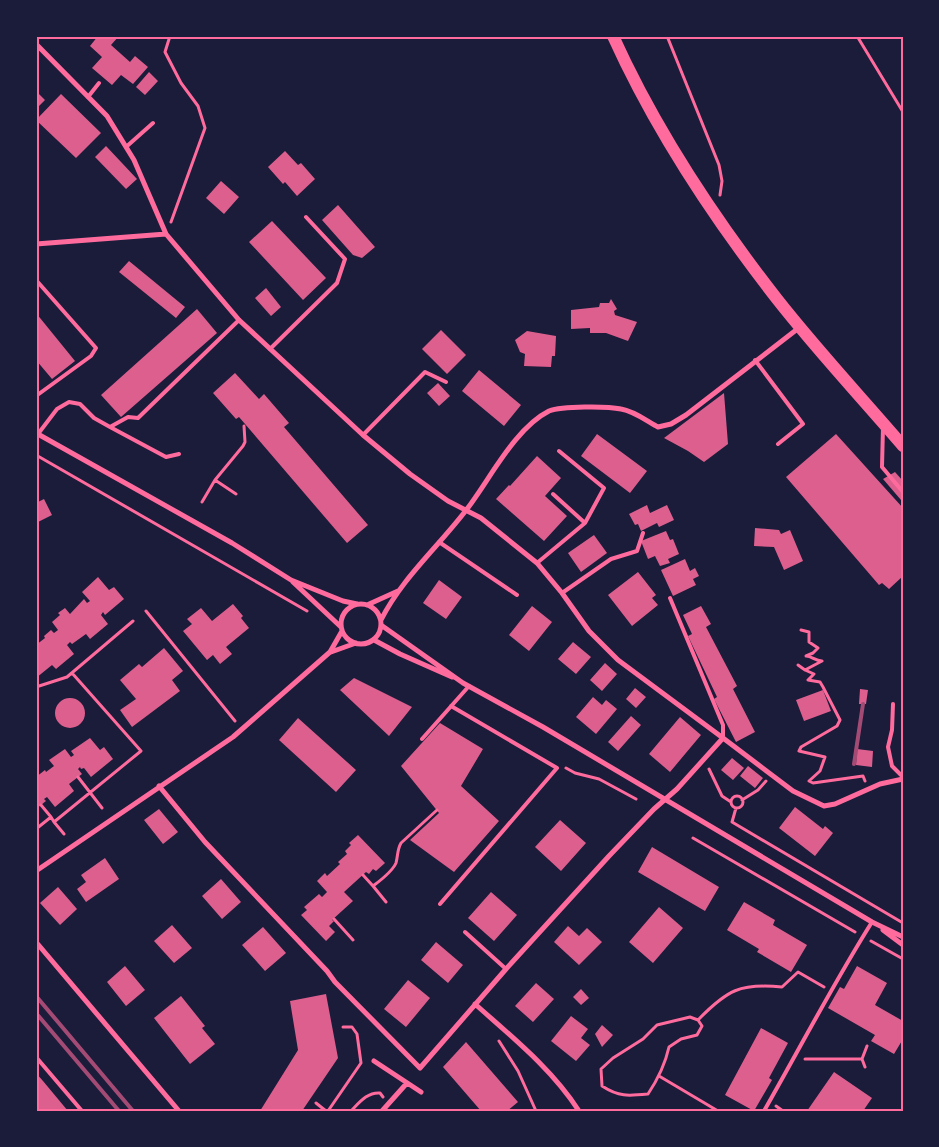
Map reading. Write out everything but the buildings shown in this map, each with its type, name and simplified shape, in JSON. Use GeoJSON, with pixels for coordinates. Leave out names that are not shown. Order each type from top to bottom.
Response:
{"type":"FeatureCollection","features":[{"type":"Feature","properties":{"kind":"main road"},"geometry":{"type":"LineString","coordinates":[[613,36],[641,94],[667,140],[714,215],[800,327],[903,446]]}},
{"type":"Feature","properties":{"kind":"street"},"geometry":{"type":"LineString","coordinates":[[36,44],[106,116],[134,160],[166,234],[239,320],[363,434],[425,485],[448,501],[481,518],[536,563],[562,593],[589,631],[618,660],[793,791],[824,806],[835,804],[868,788],[903,778]]}},
{"type":"Feature","properties":{"kind":"street"},"geometry":{"type":"LineString","coordinates":[[36,244],[166,234]]}},
{"type":"Feature","properties":{"kind":"street"},"geometry":{"type":"LineString","coordinates":[[330,652],[374,640],[380,633],[381,622],[388,607],[399,591],[466,510],[528,425],[551,410],[583,408],[621,409],[637,415],[658,427],[671,424],[686,415],[800,327]]}},
{"type":"Feature","properties":{"kind":"street"},"geometry":{"type":"LineString","coordinates":[[37,434],[232,543],[291,580],[343,602],[367,605],[378,612],[381,622],[463,683]]}},
{"type":"Feature","properties":{"kind":"street"},"geometry":{"type":"LineString","coordinates":[[291,580],[342,629],[348,639],[356,644]]}},
{"type":"Feature","properties":{"kind":"street"},"geometry":{"type":"LineString","coordinates":[[367,605],[399,591]]}},
{"type":"Feature","properties":{"kind":"street"},"geometry":{"type":"LineString","coordinates":[[36,871],[233,737],[330,652],[342,629],[344,613],[357,604]]}},
{"type":"Feature","properties":{"kind":"street"},"geometry":{"type":"LineString","coordinates":[[374,640],[469,686],[872,922],[903,937]]}},
{"type":"Feature","properties":{"kind":"street"},"geometry":{"type":"LineString","coordinates":[[159,786],[205,842],[328,971],[335,982],[420,1068],[506,969],[633,831],[677,789],[722,738]]}},
{"type":"Feature","properties":{"kind":"street"},"geometry":{"type":"LineString","coordinates":[[872,922],[903,945]]}},
{"type":"Feature","properties":{"kind":"street"},"geometry":{"type":"LineString","coordinates":[[36,942],[179,1111]]}},
{"type":"Feature","properties":{"kind":"street"},"geometry":{"type":"LineString","coordinates":[[475,1004],[517,1040],[565,1090],[578,1111]]}},
{"type":"Feature","properties":{"kind":"street"},"geometry":{"type":"LineString","coordinates":[[374,1061],[421,1092]]}},
{"type":"Feature","properties":{"kind":"street"},"geometry":{"type":"LineString","coordinates":[[382,1111],[407,1083]]}},
{"type":"Feature","properties":{"kind":"lane"},"geometry":{"type":"LineString","coordinates":[[88,97],[99,83]]}},
{"type":"Feature","properties":{"kind":"lane"},"geometry":{"type":"LineString","coordinates":[[126,147],[154,123]]}},
{"type":"Feature","properties":{"kind":"lane"},"geometry":{"type":"LineString","coordinates":[[270,349],[337,283],[345,260],[306,217]]}},
{"type":"Feature","properties":{"kind":"lane"},"geometry":{"type":"LineString","coordinates":[[36,280],[96,348],[91,356],[36,396]]}},
{"type":"Feature","properties":{"kind":"lane"},"geometry":{"type":"LineString","coordinates":[[110,427],[128,417],[138,418],[239,320]]}},
{"type":"Feature","properties":{"kind":"lane"},"geometry":{"type":"LineString","coordinates":[[755,360],[803,424],[778,444]]}},
{"type":"Feature","properties":{"kind":"lane"},"geometry":{"type":"LineString","coordinates":[[363,434],[425,372],[446,382]]}},
{"type":"Feature","properties":{"kind":"lane"},"geometry":{"type":"LineString","coordinates":[[37,434],[57,409],[69,402],[80,404],[94,418],[166,457],[179,454]]}},
{"type":"Feature","properties":{"kind":"lane"},"geometry":{"type":"LineString","coordinates":[[883,423],[882,467],[903,492]]}},
{"type":"Feature","properties":{"kind":"lane"},"geometry":{"type":"LineString","coordinates":[[536,563],[585,523],[604,488],[559,450]]}},
{"type":"Feature","properties":{"kind":"lane"},"geometry":{"type":"LineString","coordinates":[[553,494],[585,523]]}},
{"type":"Feature","properties":{"kind":"lane"},"geometry":{"type":"LineString","coordinates":[[562,593],[611,559],[637,551],[643,533]]}},
{"type":"Feature","properties":{"kind":"lane"},"geometry":{"type":"LineString","coordinates":[[439,542],[517,595]]}},
{"type":"Feature","properties":{"kind":"lane"},"geometry":{"type":"LineString","coordinates":[[670,598],[722,725],[722,738]]}},
{"type":"Feature","properties":{"kind":"lane"},"geometry":{"type":"LineString","coordinates":[[422,739],[469,686]]}},
{"type":"Feature","properties":{"kind":"lane"},"geometry":{"type":"LineString","coordinates":[[893,704],[892,730],[888,747],[892,766],[903,778]]}},
{"type":"Feature","properties":{"kind":"lane"},"geometry":{"type":"LineString","coordinates":[[440,904],[557,768],[451,706]]}},
{"type":"Feature","properties":{"kind":"lane"},"geometry":{"type":"LineString","coordinates":[[764,1111],[831,990],[872,922]]}},
{"type":"Feature","properties":{"kind":"lane"},"geometry":{"type":"LineString","coordinates":[[465,932],[506,969]]}},
{"type":"Feature","properties":{"kind":"lane"},"geometry":{"type":"LineString","coordinates":[[36,1057],[82,1111]]}},
{"type":"Feature","properties":{"kind":"path"},"geometry":{"type":"LineString","coordinates":[[166,234],[179,205],[205,128],[198,106],[181,83],[165,52],[170,36]]}},
{"type":"Feature","properties":{"kind":"path"},"geometry":{"type":"LineString","coordinates":[[667,36],[719,165],[722,181],[714,215]]}},
{"type":"Feature","properties":{"kind":"path"},"geometry":{"type":"LineString","coordinates":[[857,36],[903,112]]}},
{"type":"Feature","properties":{"kind":"path"},"geometry":{"type":"LineString","coordinates":[[202,502],[215,480],[244,446],[244,426]]}},
{"type":"Feature","properties":{"kind":"path"},"geometry":{"type":"LineString","coordinates":[[36,454],[312,614]]}},
{"type":"Feature","properties":{"kind":"path"},"geometry":{"type":"LineString","coordinates":[[215,480],[236,494]]}},
{"type":"Feature","properties":{"kind":"path"},"geometry":{"type":"LineString","coordinates":[[146,611],[237,722]]}},
{"type":"Feature","properties":{"kind":"path"},"geometry":{"type":"LineString","coordinates":[[36,688],[67,677],[133,621]]}},
{"type":"Feature","properties":{"kind":"path"},"geometry":{"type":"LineString","coordinates":[[801,630],[809,632],[809,642],[818,648],[806,656],[822,661],[805,670]]}},
{"type":"Feature","properties":{"kind":"path"},"geometry":{"type":"LineString","coordinates":[[798,665],[814,674],[808,680],[820,682],[840,720],[837,726],[801,747],[799,751],[825,757],[820,771],[809,781],[813,783],[863,776],[868,788]]}},
{"type":"Feature","properties":{"kind":"path"},"geometry":{"type":"LineString","coordinates":[[54,822],[141,751],[72,673]]}},
{"type":"Feature","properties":{"kind":"path"},"geometry":{"type":"LineString","coordinates":[[704,759],[719,790],[731,802],[732,806],[736,808]]}},
{"type":"Feature","properties":{"kind":"path"},"geometry":{"type":"LineString","coordinates":[[742,800],[758,790],[771,775]]}},
{"type":"Feature","properties":{"kind":"path"},"geometry":{"type":"LineString","coordinates":[[78,777],[102,808]]}},
{"type":"Feature","properties":{"kind":"path"},"geometry":{"type":"LineString","coordinates":[[731,802],[736,797],[742,800]]}},
{"type":"Feature","properties":{"kind":"path"},"geometry":{"type":"LineString","coordinates":[[736,808],[741,807],[742,800]]}},
{"type":"Feature","properties":{"kind":"path"},"geometry":{"type":"LineString","coordinates":[[41,805],[64,834]]}},
{"type":"Feature","properties":{"kind":"path"},"geometry":{"type":"LineString","coordinates":[[736,808],[732,822],[903,923]]}},
{"type":"Feature","properties":{"kind":"path"},"geometry":{"type":"LineString","coordinates":[[373,886],[391,871],[396,862],[398,848],[401,843],[437,810]]}},
{"type":"Feature","properties":{"kind":"path"},"geometry":{"type":"LineString","coordinates":[[36,829],[51,817]]}},
{"type":"Feature","properties":{"kind":"path"},"geometry":{"type":"LineString","coordinates":[[692,838],[903,960]]}},
{"type":"Feature","properties":{"kind":"path"},"geometry":{"type":"LineString","coordinates":[[363,875],[386,902]]}},
{"type":"Feature","properties":{"kind":"path"},"geometry":{"type":"LineString","coordinates":[[334,919],[353,940]]}},
{"type":"Feature","properties":{"kind":"path"},"geometry":{"type":"LineString","coordinates":[[698,1020],[716,1001],[729,992],[761,985],[782,987],[798,972],[831,990]]}},
{"type":"Feature","properties":{"kind":"path"},"geometry":{"type":"LineString","coordinates":[[690,1017],[698,1020],[702,1026],[697,1035],[681,1040],[669,1047],[659,1076],[648,1094],[628,1096],[613,1094],[602,1086],[601,1070],[613,1058],[642,1039],[657,1026],[690,1017]]}},
{"type":"Feature","properties":{"kind":"path"},"geometry":{"type":"LineString","coordinates":[[491,1019],[490,1028],[518,1071],[536,1111]]}},
{"type":"Feature","properties":{"kind":"path"},"geometry":{"type":"LineString","coordinates":[[316,1104],[327,1111],[361,1063],[357,1034],[352,1027],[343,1027]]}},
{"type":"Feature","properties":{"kind":"path"},"geometry":{"type":"LineString","coordinates":[[865,1068],[862,1059],[868,1046]]}},
{"type":"Feature","properties":{"kind":"path"},"geometry":{"type":"LineString","coordinates":[[794,1058],[862,1059]]}},
{"type":"Feature","properties":{"kind":"path"},"geometry":{"type":"LineString","coordinates":[[659,1076],[718,1111]]}},
{"type":"Feature","properties":{"kind":"path"},"geometry":{"type":"LineString","coordinates":[[351,1111],[365,1097],[374,1093],[380,1093],[389,1102]]}},
{"type":"Feature","properties":{"kind":"railway"},"geometry":{"type":"LineString","coordinates":[[854,764],[863,704]]}},
{"type":"Feature","properties":{"kind":"railway"},"geometry":{"type":"LineString","coordinates":[[36,996],[133,1111]]}},
{"type":"Feature","properties":{"kind":"railway"},"geometry":{"type":"LineString","coordinates":[[36,1013],[119,1111]]}}]}
